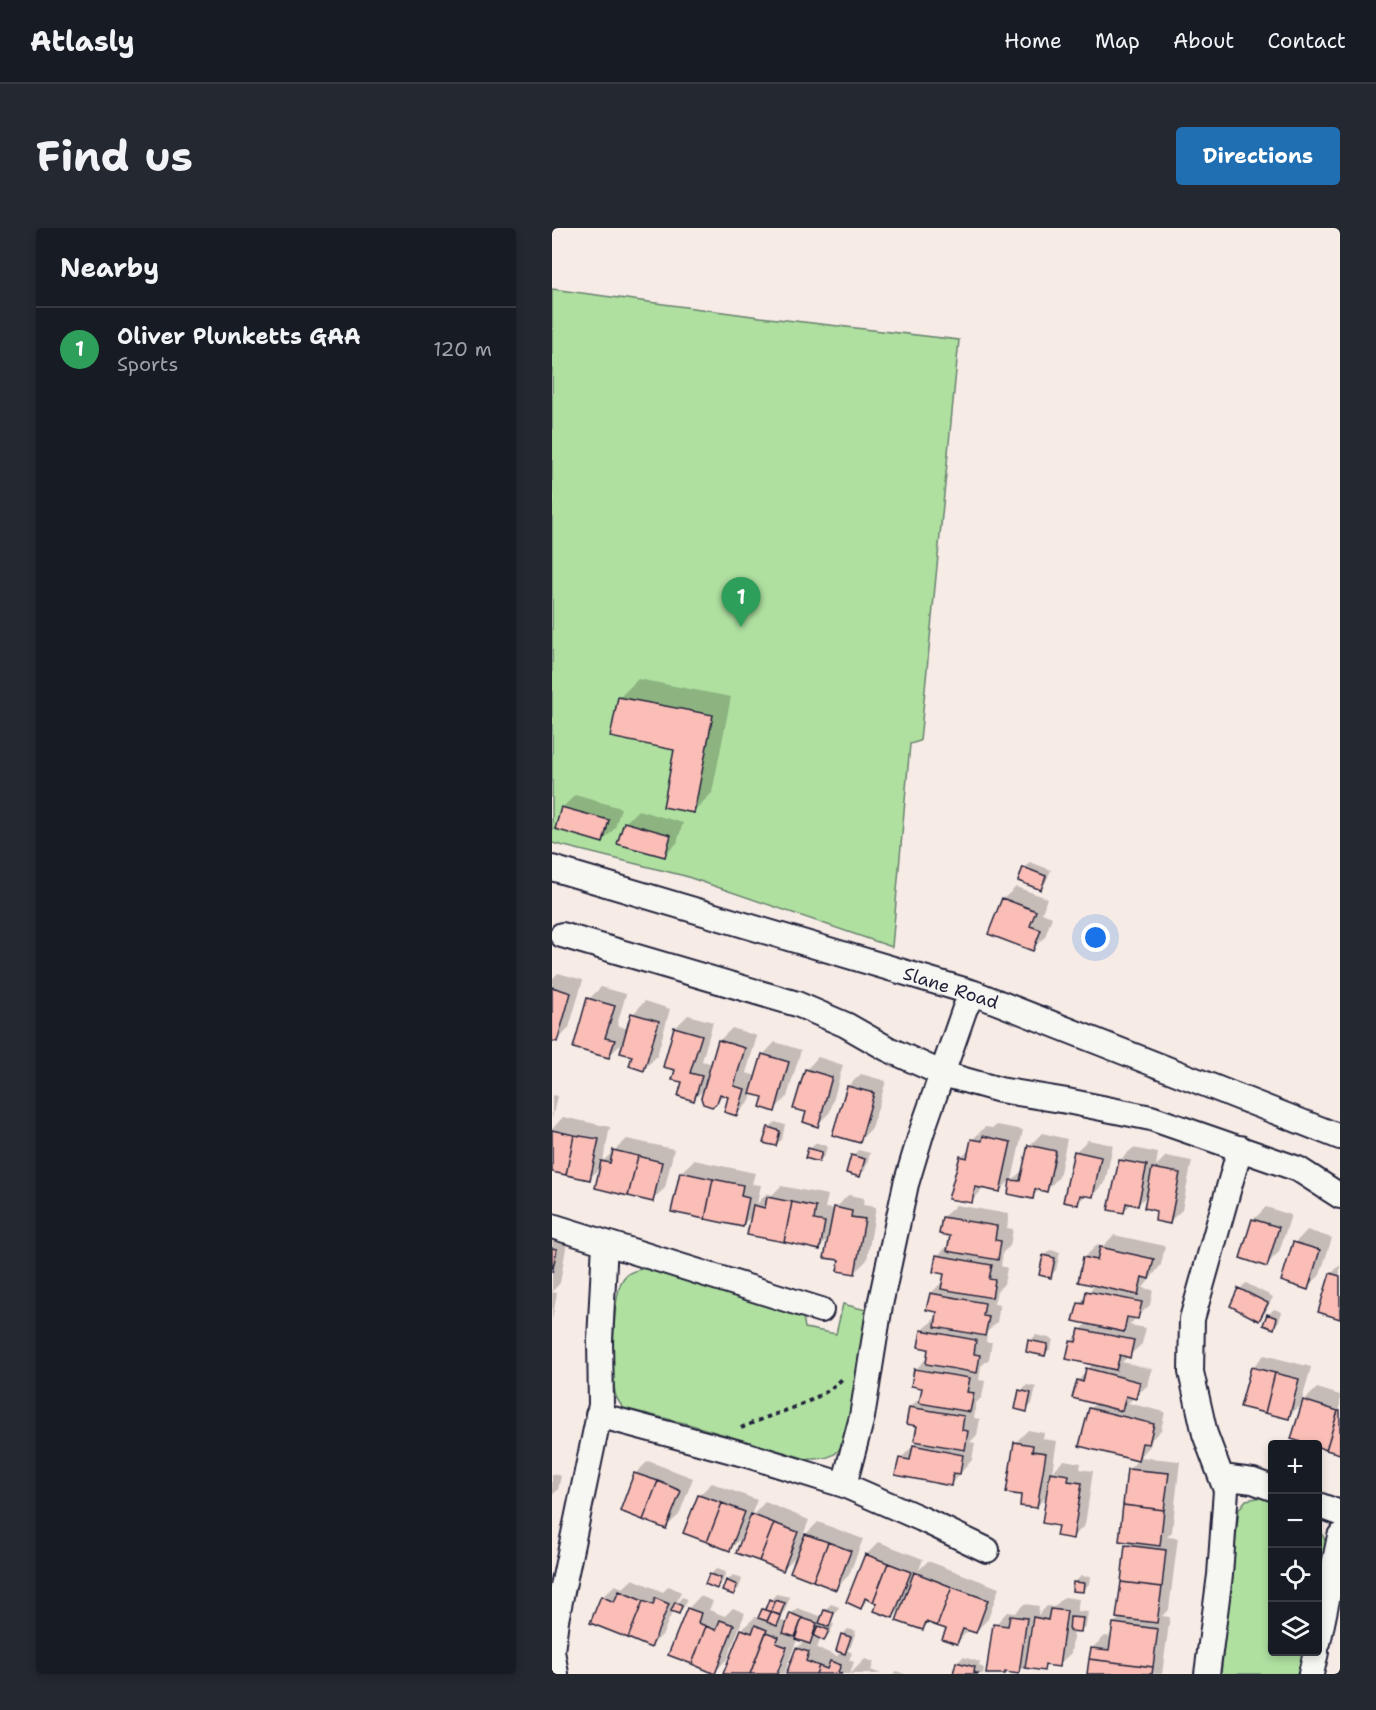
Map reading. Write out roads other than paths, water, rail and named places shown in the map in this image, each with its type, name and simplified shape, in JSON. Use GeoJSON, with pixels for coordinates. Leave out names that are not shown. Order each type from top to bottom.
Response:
{"type":"FeatureCollection","features":[{"type":"Feature","properties":{"kind":"street","name":"Slane Road"},"geometry":{"type":"LineString","coordinates":[[552,868],[974,993],[1340,1137]]}},
{"type":"Feature","properties":{"kind":"street"},"geometry":{"type":"LineString","coordinates":[[562,935],[797,1004],[846,1025],[888,1049],[943,1074],[1000,1090],[1151,1118],[1299,1169],[1340,1196]]}},
{"type":"Feature","properties":{"kind":"street"},"geometry":{"type":"LineString","coordinates":[[844,1485],[862,1417],[880,1305],[906,1184],[965,1008],[974,993]]}},
{"type":"Feature","properties":{"kind":"street"},"geometry":{"type":"LineString","coordinates":[[1208,1674],[1220,1575],[1226,1490],[1205,1434],[1191,1372],[1192,1319],[1239,1148]]}},
{"type":"Feature","properties":{"kind":"street"},"geometry":{"type":"LineString","coordinates":[[552,1226],[821,1310]]}},
{"type":"Feature","properties":{"kind":"street"},"geometry":{"type":"LineString","coordinates":[[556,1674],[552,1651],[554,1620],[601,1405],[600,1340],[605,1243]]}},
{"type":"Feature","properties":{"kind":"street"},"geometry":{"type":"LineString","coordinates":[[598,1415],[844,1485],[987,1550]]}},
{"type":"Feature","properties":{"kind":"street"},"geometry":{"type":"LineString","coordinates":[[1222,1477],[1253,1481],[1268,1487]]}},
{"type":"Feature","properties":{"kind":"street"},"geometry":{"type":"LineString","coordinates":[[1322,1506],[1340,1513]]}},
{"type":"Feature","properties":{"kind":"street"},"geometry":{"type":"LineString","coordinates":[[1322,1620],[1340,1536]]}},
{"type":"Feature","properties":{"kind":"street"},"geometry":{"type":"LineString","coordinates":[[1311,1674],[1315,1656]]}},
{"type":"Feature","properties":{"kind":"place","name":"Oliver Plunketts GAA"},"geometry":{"type":"Point","coordinates":[741,627]}}]}
